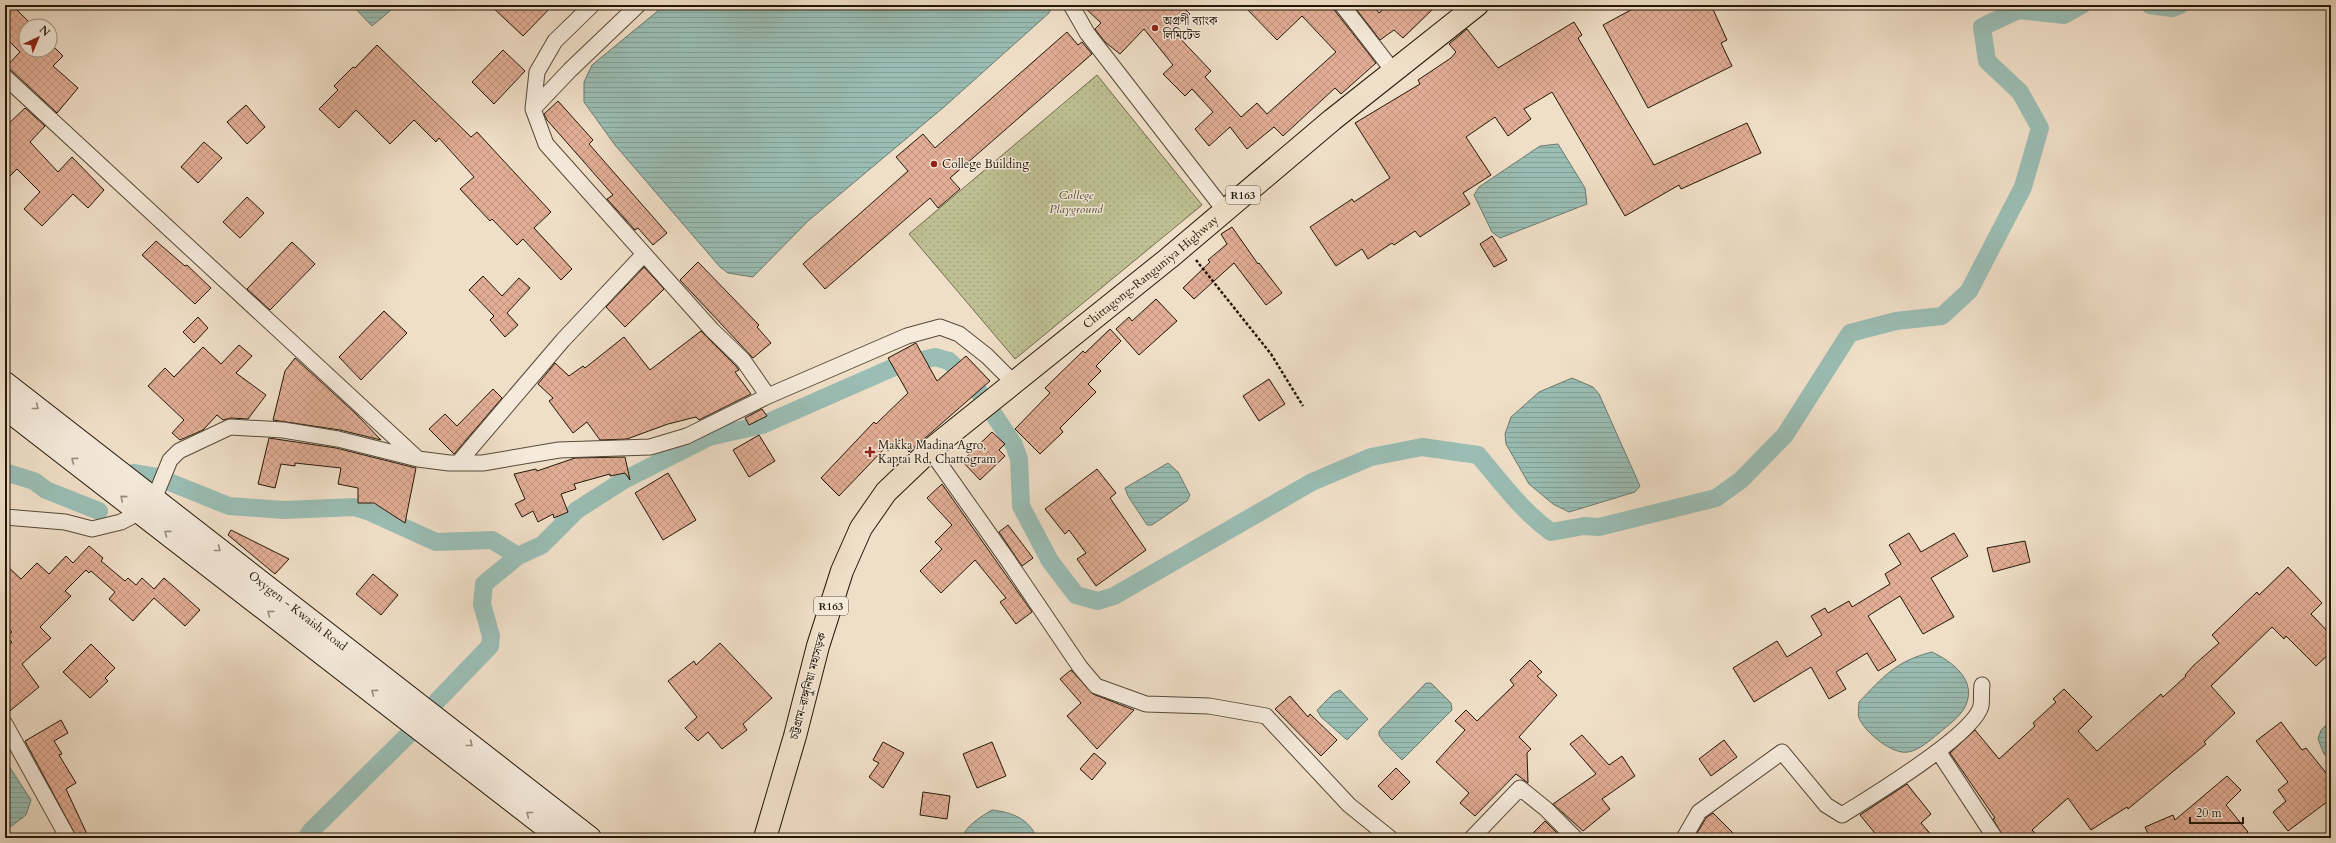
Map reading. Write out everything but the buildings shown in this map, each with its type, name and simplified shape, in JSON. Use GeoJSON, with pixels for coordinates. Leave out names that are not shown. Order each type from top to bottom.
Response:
{"type":"FeatureCollection","features":[{"type":"Feature","properties":{"kind":"main road","name":"Chittagong-Ranguniya Highway"},"geometry":{"type":"LineString","coordinates":[[972,416],[1184,245],[1332,120],[1477,5]]}},
{"type":"Feature","properties":{"kind":"main road","name":"Oxygen - Kwaish Road"},"geometry":{"type":"LineString","coordinates":[[5,383],[560,838]]}},
{"type":"Feature","properties":{"kind":"main road","name":"Oxygen - Kwaish Road"},"geometry":{"type":"LineString","coordinates":[[5,408],[150,502],[590,838]]}},
{"type":"Feature","properties":{"kind":"main road","name":"চট্টগ্রাম-রাঙ্গুনিয়া মহাসড়ক"},"geometry":{"type":"LineString","coordinates":[[765,838],[795,736],[818,646],[842,571],[861,528],[886,492],[930,450],[972,416]]}},
{"type":"Feature","properties":{"kind":"street"},"geometry":{"type":"LineString","coordinates":[[592,5],[555,41],[537,72],[533,109],[546,144],[712,330],[743,360],[768,396]]}},
{"type":"Feature","properties":{"kind":"street"},"geometry":{"type":"LineString","coordinates":[[533,109],[570,70],[638,5]]}},
{"type":"Feature","properties":{"kind":"street"},"geometry":{"type":"LineString","coordinates":[[1071,5],[1088,33],[1224,211]]}},
{"type":"Feature","properties":{"kind":"street"},"geometry":{"type":"LineString","coordinates":[[1342,5],[1394,72]]}},
{"type":"Feature","properties":{"kind":"street"},"geometry":{"type":"LineString","coordinates":[[5,77],[40,112],[418,459]]}},
{"type":"Feature","properties":{"kind":"street"},"geometry":{"type":"LineString","coordinates":[[458,463],[563,340],[644,254]]}},
{"type":"Feature","properties":{"kind":"street"},"geometry":{"type":"LineString","coordinates":[[5,517],[65,522],[92,529],[121,522],[150,502],[170,460],[179,451],[230,428],[283,430],[338,439],[418,459],[458,463],[483,463],[559,450],[650,447],[687,436],[768,396],[907,336],[940,327],[959,334],[987,356],[1012,384]]}},
{"type":"Feature","properties":{"kind":"street"},"geometry":{"type":"LineString","coordinates":[[930,450],[1007,559],[1080,667],[1096,686],[1146,704],[1209,706],[1266,716],[1349,805],[1390,838]]}},
{"type":"Feature","properties":{"kind":"street"},"geometry":{"type":"LineString","coordinates":[[1684,838],[1699,812],[1782,752],[1826,805],[1842,815],[1938,752],[1972,721],[1981,707],[1982,685]]}},
{"type":"Feature","properties":{"kind":"street"},"geometry":{"type":"LineString","coordinates":[[5,724],[68,838]]}},
{"type":"Feature","properties":{"kind":"street"},"geometry":{"type":"LineString","coordinates":[[1938,752],[1995,838]]}},
{"type":"Feature","properties":{"kind":"street"},"geometry":{"type":"LineString","coordinates":[[1472,838],[1520,788],[1546,809],[1575,838]]}},
{"type":"Feature","properties":{"kind":"path"},"geometry":{"type":"LineString","coordinates":[[1184,245],[1271,354],[1303,406]]}},
{"type":"Feature","properties":{"kind":"green space","name":"College Playground"},"geometry":{"type":"Polygon","coordinates":[[[1097,75],[1202,205],[1015,359],[909,234],[1097,75]]]}},
{"type":"Feature","properties":{"kind":"water"},"geometry":{"type":"Polygon","coordinates":[[[352,5],[397,5],[372,26],[352,5]]]}},
{"type":"Feature","properties":{"kind":"water"},"geometry":{"type":"Polygon","coordinates":[[[665,5],[1053,5],[1049,13],[944,107],[808,221],[753,277],[728,273],[720,267],[615,145],[584,102],[584,82],[592,65],[665,5]]]}},
{"type":"Feature","properties":{"kind":"water"},"geometry":{"type":"Polygon","coordinates":[[[1558,144],[1585,188],[1587,204],[1500,238],[1492,232],[1474,195],[1479,187],[1540,146],[1558,144]]]}},
{"type":"Feature","properties":{"kind":"water"},"geometry":{"type":"Polygon","coordinates":[[[1572,378],[1593,387],[1599,394],[1640,486],[1635,492],[1569,512],[1553,504],[1529,484],[1506,444],[1505,434],[1511,417],[1539,392],[1572,378]]]}},
{"type":"Feature","properties":{"kind":"water"},"geometry":{"type":"Polygon","coordinates":[[[1168,463],[1178,472],[1190,495],[1187,501],[1152,525],[1147,525],[1128,496],[1125,488],[1168,463]]]}},
{"type":"Feature","properties":{"kind":"water"},"geometry":{"type":"Polygon","coordinates":[[[1932,652],[1948,661],[1966,681],[1968,698],[1965,707],[1953,722],[1921,747],[1908,752],[1895,750],[1874,737],[1863,725],[1859,718],[1859,702],[1891,671],[1909,660],[1932,652]]]}},
{"type":"Feature","properties":{"kind":"water"},"geometry":{"type":"Polygon","coordinates":[[[1426,683],[1431,683],[1451,703],[1452,710],[1402,760],[1384,742],[1379,735],[1379,731],[1426,683]]]}},
{"type":"Feature","properties":{"kind":"water"},"geometry":{"type":"Polygon","coordinates":[[[1340,690],[1368,719],[1347,740],[1321,717],[1317,710],[1334,693],[1340,690]]]}},
{"type":"Feature","properties":{"kind":"water"},"geometry":{"type":"Polygon","coordinates":[[[2331,721],[2331,761],[2324,754],[2318,739],[2321,730],[2331,721]]]}},
{"type":"Feature","properties":{"kind":"water"},"geometry":{"type":"Polygon","coordinates":[[[5,760],[31,800],[26,815],[5,831],[5,760]]]}},
{"type":"Feature","properties":{"kind":"water"},"geometry":{"type":"Polygon","coordinates":[[[992,810],[1013,815],[1025,821],[1034,831],[1037,838],[962,838],[970,825],[992,810]]]}},
{"type":"Feature","properties":{"kind":"waterway"},"geometry":{"type":"LineString","coordinates":[[133,473],[157,477],[229,506],[284,510],[354,507],[370,512],[436,542],[492,540],[518,556],[542,545],[577,510],[624,480],[709,437],[762,425],[892,368],[935,357],[949,361],[975,386],[1014,445],[1019,459],[1021,506],[1050,561],[1076,595],[1098,601],[1114,596],[1312,482],[1371,457],[1422,447],[1478,455],[1521,506],[1551,532],[1584,526],[1599,527],[1716,498],[1741,480],[1785,435],[1850,333],[1896,321],[1942,316],[1969,291],[2023,187],[2040,128],[2020,92],[1987,61],[1982,27],[2018,10],[2064,15],[2082,5]]}},
{"type":"Feature","properties":{"kind":"waterway"},"geometry":{"type":"LineString","coordinates":[[2150,5],[2172,8],[2180,5]]}},
{"type":"Feature","properties":{"kind":"waterway"},"geometry":{"type":"LineString","coordinates":[[5,472],[34,481],[46,490],[99,511]]}},
{"type":"Feature","properties":{"kind":"waterway"},"geometry":{"type":"LineString","coordinates":[[437,701],[490,646],[491,636],[482,604],[484,584],[518,556]]}},
{"type":"Feature","properties":{"kind":"waterway"},"geometry":{"type":"LineString","coordinates":[[306,838],[311,831],[408,735]]}},
{"type":"Feature","properties":{"kind":"place","name":"অগ্রণী ব্যাংক লিমিটেড"},"geometry":{"type":"Point","coordinates":[1155,28]}},
{"type":"Feature","properties":{"kind":"place","name":"College Building"},"geometry":{"type":"Point","coordinates":[934,164]}},
{"type":"Feature","properties":{"kind":"place","name":"Makka Madina Agro, Kaptai Rd, Chattogram"},"geometry":{"type":"Point","coordinates":[870,452]}}]}
